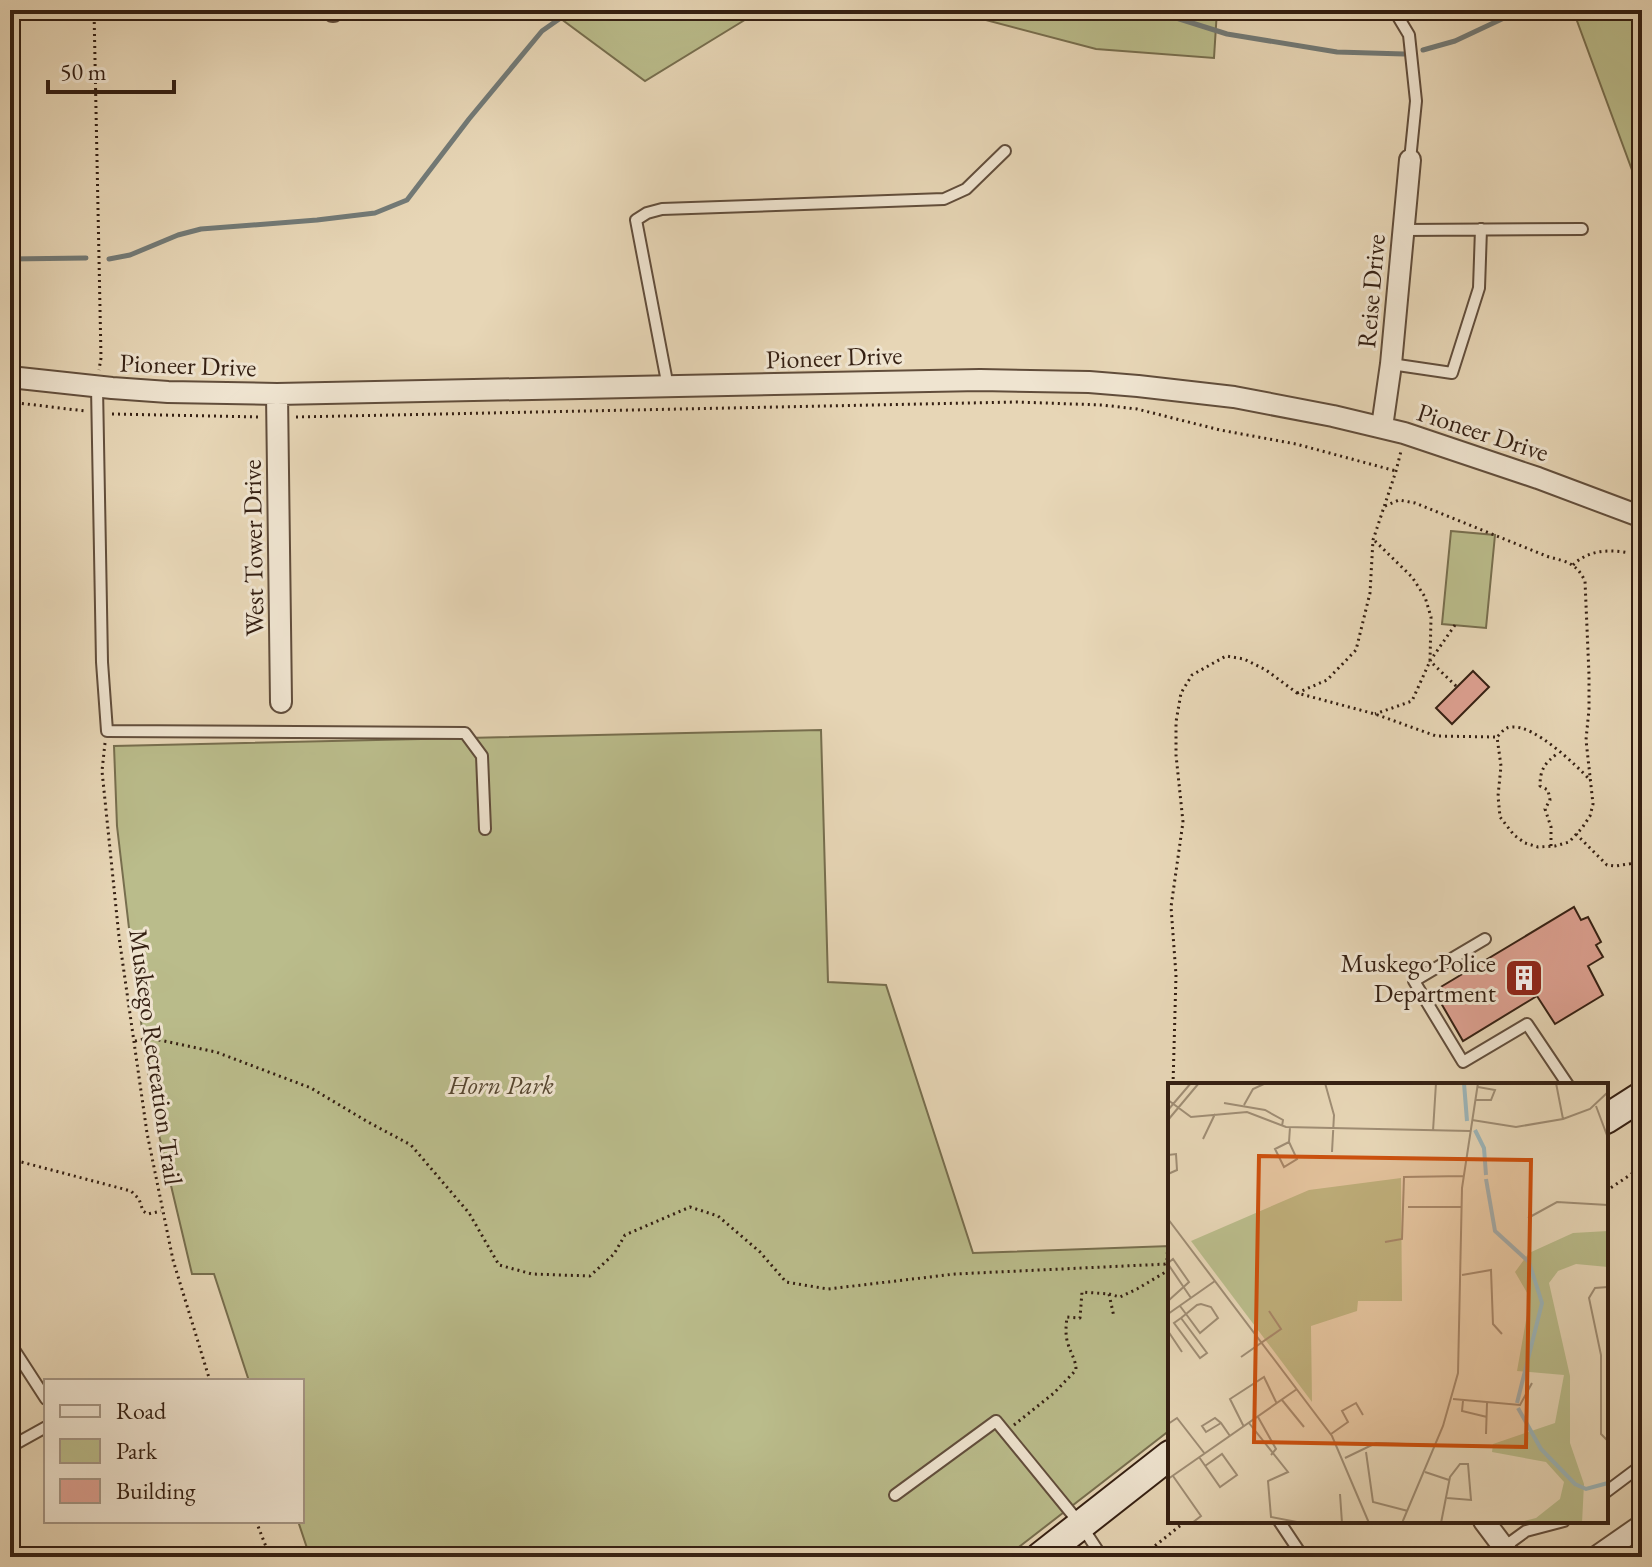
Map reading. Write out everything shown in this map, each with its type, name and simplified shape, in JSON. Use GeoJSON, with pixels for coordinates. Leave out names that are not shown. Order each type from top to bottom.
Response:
{"type":"FeatureCollection","features":[{"type":"Feature","properties":{"kind":"main road"},"geometry":{"type":"LineString","coordinates":[[1608,1118],[1642,1096]]}},
{"type":"Feature","properties":{"kind":"main road"},"geometry":{"type":"LineString","coordinates":[[1040,1557],[1168,1457]]}},
{"type":"Feature","properties":{"kind":"street","name":"Reise Drive"},"geometry":{"type":"LineString","coordinates":[[1382,427],[1410,160]]}},
{"type":"Feature","properties":{"kind":"street","name":"Pioneer Drive"},"geometry":{"type":"LineString","coordinates":[[10,377],[168,392],[277,394],[980,380],[1138,386],[1234,397],[1382,427],[1538,478],[1642,517]]}},
{"type":"Feature","properties":{"kind":"street","name":"West Tower Drive"},"geometry":{"type":"LineString","coordinates":[[277,394],[281,702]]}},
{"type":"Feature","properties":{"kind":"street"},"geometry":{"type":"LineString","coordinates":[[1486,1523],[1508,1552]]}},
{"type":"Feature","properties":{"kind":"street"},"geometry":{"type":"LineString","coordinates":[[1596,1557],[1642,1525]]}},
{"type":"Feature","properties":{"kind":"lane"},"geometry":{"type":"LineString","coordinates":[[1391,10],[1409,35],[1416,101],[1410,160]]}},
{"type":"Feature","properties":{"kind":"lane"},"geometry":{"type":"LineString","coordinates":[[668,387],[636,220],[662,209],[944,199],[966,189],[1005,151]]}},
{"type":"Feature","properties":{"kind":"lane"},"geometry":{"type":"LineString","coordinates":[[1391,364],[1452,373],[1479,288],[1481,229]]}},
{"type":"Feature","properties":{"kind":"lane"},"geometry":{"type":"LineString","coordinates":[[1403,230],[1582,229]]}},
{"type":"Feature","properties":{"kind":"lane"},"geometry":{"type":"LineString","coordinates":[[97,387],[102,662],[107,731],[465,733],[482,756],[485,829]]}},
{"type":"Feature","properties":{"kind":"lane"},"geometry":{"type":"LineString","coordinates":[[1641,551],[1638,578],[1642,804]]}},
{"type":"Feature","properties":{"kind":"lane"},"geometry":{"type":"LineString","coordinates":[[1485,939],[1414,981],[1463,1062],[1527,1024],[1567,1083]]}},
{"type":"Feature","properties":{"kind":"lane"},"geometry":{"type":"LineString","coordinates":[[10,1349],[13,1348],[44,1396]]}},
{"type":"Feature","properties":{"kind":"lane"},"geometry":{"type":"LineString","coordinates":[[895,1495],[996,1421],[1081,1525],[1102,1557]]}},
{"type":"Feature","properties":{"kind":"lane"},"geometry":{"type":"LineString","coordinates":[[10,1447],[44,1428]]}},
{"type":"Feature","properties":{"kind":"lane"},"geometry":{"type":"LineString","coordinates":[[1608,1490],[1642,1465]]}},
{"type":"Feature","properties":{"kind":"lane"},"geometry":{"type":"LineString","coordinates":[[1280,1523],[1303,1557]]}},
{"type":"Feature","properties":{"kind":"lane"},"geometry":{"type":"LineString","coordinates":[[1508,1552],[1526,1531],[1556,1523]]}},
{"type":"Feature","properties":{"kind":"path"},"geometry":{"type":"LineString","coordinates":[[94,10],[101,358],[97,387]]}},
{"type":"Feature","properties":{"kind":"path"},"geometry":{"type":"LineString","coordinates":[[10,402],[81,411]]}},
{"type":"Feature","properties":{"kind":"path"},"geometry":{"type":"LineString","coordinates":[[286,417],[1016,402],[1102,405],[1137,409],[1220,430],[1296,444],[1396,471]]}},
{"type":"Feature","properties":{"kind":"path"},"geometry":{"type":"LineString","coordinates":[[110,413],[266,417]]}},
{"type":"Feature","properties":{"kind":"path"},"geometry":{"type":"LineString","coordinates":[[1297,693],[1327,680],[1356,650],[1370,593],[1373,540],[1396,471],[1404,433]]}},
{"type":"Feature","properties":{"kind":"path"},"geometry":{"type":"LineString","coordinates":[[1385,506],[1399,500],[1415,503],[1580,570],[1585,581],[1589,675],[1586,740],[1591,781],[1593,804],[1590,816],[1569,842],[1538,847],[1514,835],[1500,817],[1498,796],[1501,766],[1497,737],[1504,729],[1515,726],[1531,731],[1572,761],[1591,781]]}},
{"type":"Feature","properties":{"kind":"path"},"geometry":{"type":"LineString","coordinates":[[1373,540],[1412,577],[1425,597],[1431,617],[1430,661],[1457,687]]}},
{"type":"Feature","properties":{"kind":"path"},"geometry":{"type":"LineString","coordinates":[[1573,565],[1580,558],[1603,550],[1641,551]]}},
{"type":"Feature","properties":{"kind":"path"},"geometry":{"type":"LineString","coordinates":[[1375,714],[1412,701],[1430,661],[1455,625]]}},
{"type":"Feature","properties":{"kind":"path"},"geometry":{"type":"LineString","coordinates":[[1173,1083],[1176,975],[1171,907],[1183,822],[1176,722],[1181,693],[1192,675],[1226,656],[1244,659],[1266,670],[1297,693],[1375,714],[1436,736],[1497,737]]}},
{"type":"Feature","properties":{"kind":"path","name":"Muskego Recreation Trail"},"geometry":{"type":"LineString","coordinates":[[107,731],[102,771],[119,937],[147,1133],[173,1260],[209,1379]]}},
{"type":"Feature","properties":{"kind":"path"},"geometry":{"type":"LineString","coordinates":[[1551,846],[1551,827],[1545,809],[1550,800],[1548,790],[1540,786],[1540,772],[1546,762],[1560,752]]}},
{"type":"Feature","properties":{"kind":"path"},"geometry":{"type":"LineString","coordinates":[[1576,834],[1607,865],[1642,862]]}},
{"type":"Feature","properties":{"kind":"path"},"geometry":{"type":"LineString","coordinates":[[135,1041],[150,1038],[216,1052],[311,1088],[411,1145],[469,1213],[499,1265],[532,1274],[590,1276],[614,1254],[625,1235],[690,1207],[718,1216],[760,1252],[786,1282],[828,1289],[955,1274],[1167,1264],[1168,1234]]}},
{"type":"Feature","properties":{"kind":"path"},"geometry":{"type":"LineString","coordinates":[[10,1159],[131,1191],[139,1199],[143,1211],[148,1214],[162,1211]]}},
{"type":"Feature","properties":{"kind":"path"},"geometry":{"type":"LineString","coordinates":[[1608,1190],[1642,1167]]}},
{"type":"Feature","properties":{"kind":"path"},"geometry":{"type":"LineString","coordinates":[[1005,1433],[1054,1393],[1076,1370],[1065,1330],[1067,1317],[1080,1318],[1082,1292],[1120,1297],[1168,1273]]}},
{"type":"Feature","properties":{"kind":"path"},"geometry":{"type":"LineString","coordinates":[[1109,1294],[1114,1317]]}},
{"type":"Feature","properties":{"kind":"path"},"geometry":{"type":"LineString","coordinates":[[257,1523],[270,1557]]}},
{"type":"Feature","properties":{"kind":"path"},"geometry":{"type":"LineString","coordinates":[[1141,1557],[1184,1523]]}},
{"type":"Feature","properties":{"kind":"green space"},"geometry":{"type":"Polygon","coordinates":[[[549,10],[761,10],[645,81],[549,10]]]}},
{"type":"Feature","properties":{"kind":"green space"},"geometry":{"type":"Polygon","coordinates":[[[948,10],[1217,10],[1214,58],[1096,49],[948,10]]]}},
{"type":"Feature","properties":{"kind":"green space"},"geometry":{"type":"Polygon","coordinates":[[[1573,10],[1642,10],[1642,190],[1639,189],[1573,10]]]}},
{"type":"Feature","properties":{"kind":"green space"},"geometry":{"type":"Polygon","coordinates":[[[1451,531],[1495,535],[1486,628],[1442,624],[1451,531]]]}},
{"type":"Feature","properties":{"kind":"green space","name":"Horn Park"},"geometry":{"type":"Polygon","coordinates":[[[821,730],[828,982],[886,985],[973,1253],[1168,1246],[1168,1432],[1006,1557],[310,1557],[299,1523],[304,1523],[304,1379],[248,1379],[214,1274],[192,1274],[154,1114],[117,826],[114,746],[821,730]]]}},
{"type":"Feature","properties":{"kind":"building"},"geometry":{"type":"Polygon","coordinates":[[[1473,671],[1489,687],[1452,724],[1436,708],[1473,671]]]}},
{"type":"Feature","properties":{"kind":"building","name":"Muskego Police Department"},"geometry":{"type":"Polygon","coordinates":[[[1574,907],[1581,920],[1588,917],[1601,942],[1596,945],[1603,957],[1588,966],[1603,995],[1555,1024],[1537,996],[1463,1041],[1434,991],[1574,907]]]}},
{"type":"Feature","properties":{"kind":"waterway"},"geometry":{"type":"LineString","coordinates":[[109,259],[130,255],[201,229],[375,213],[407,200],[542,31],[572,10]]}},
{"type":"Feature","properties":{"kind":"waterway"},"geometry":{"type":"LineString","coordinates":[[1151,10],[1227,34],[1337,52],[1404,54]]}},
{"type":"Feature","properties":{"kind":"waterway"},"geometry":{"type":"LineString","coordinates":[[1423,50],[1455,41],[1521,10]]}},
{"type":"Feature","properties":{"kind":"waterway"},"geometry":{"type":"LineString","coordinates":[[10,259],[86,258]]}},
{"type":"Feature","properties":{"kind":"place","name":"Muskego Police Department"},"geometry":{"type":"Point","coordinates":[1524,978]}}]}
